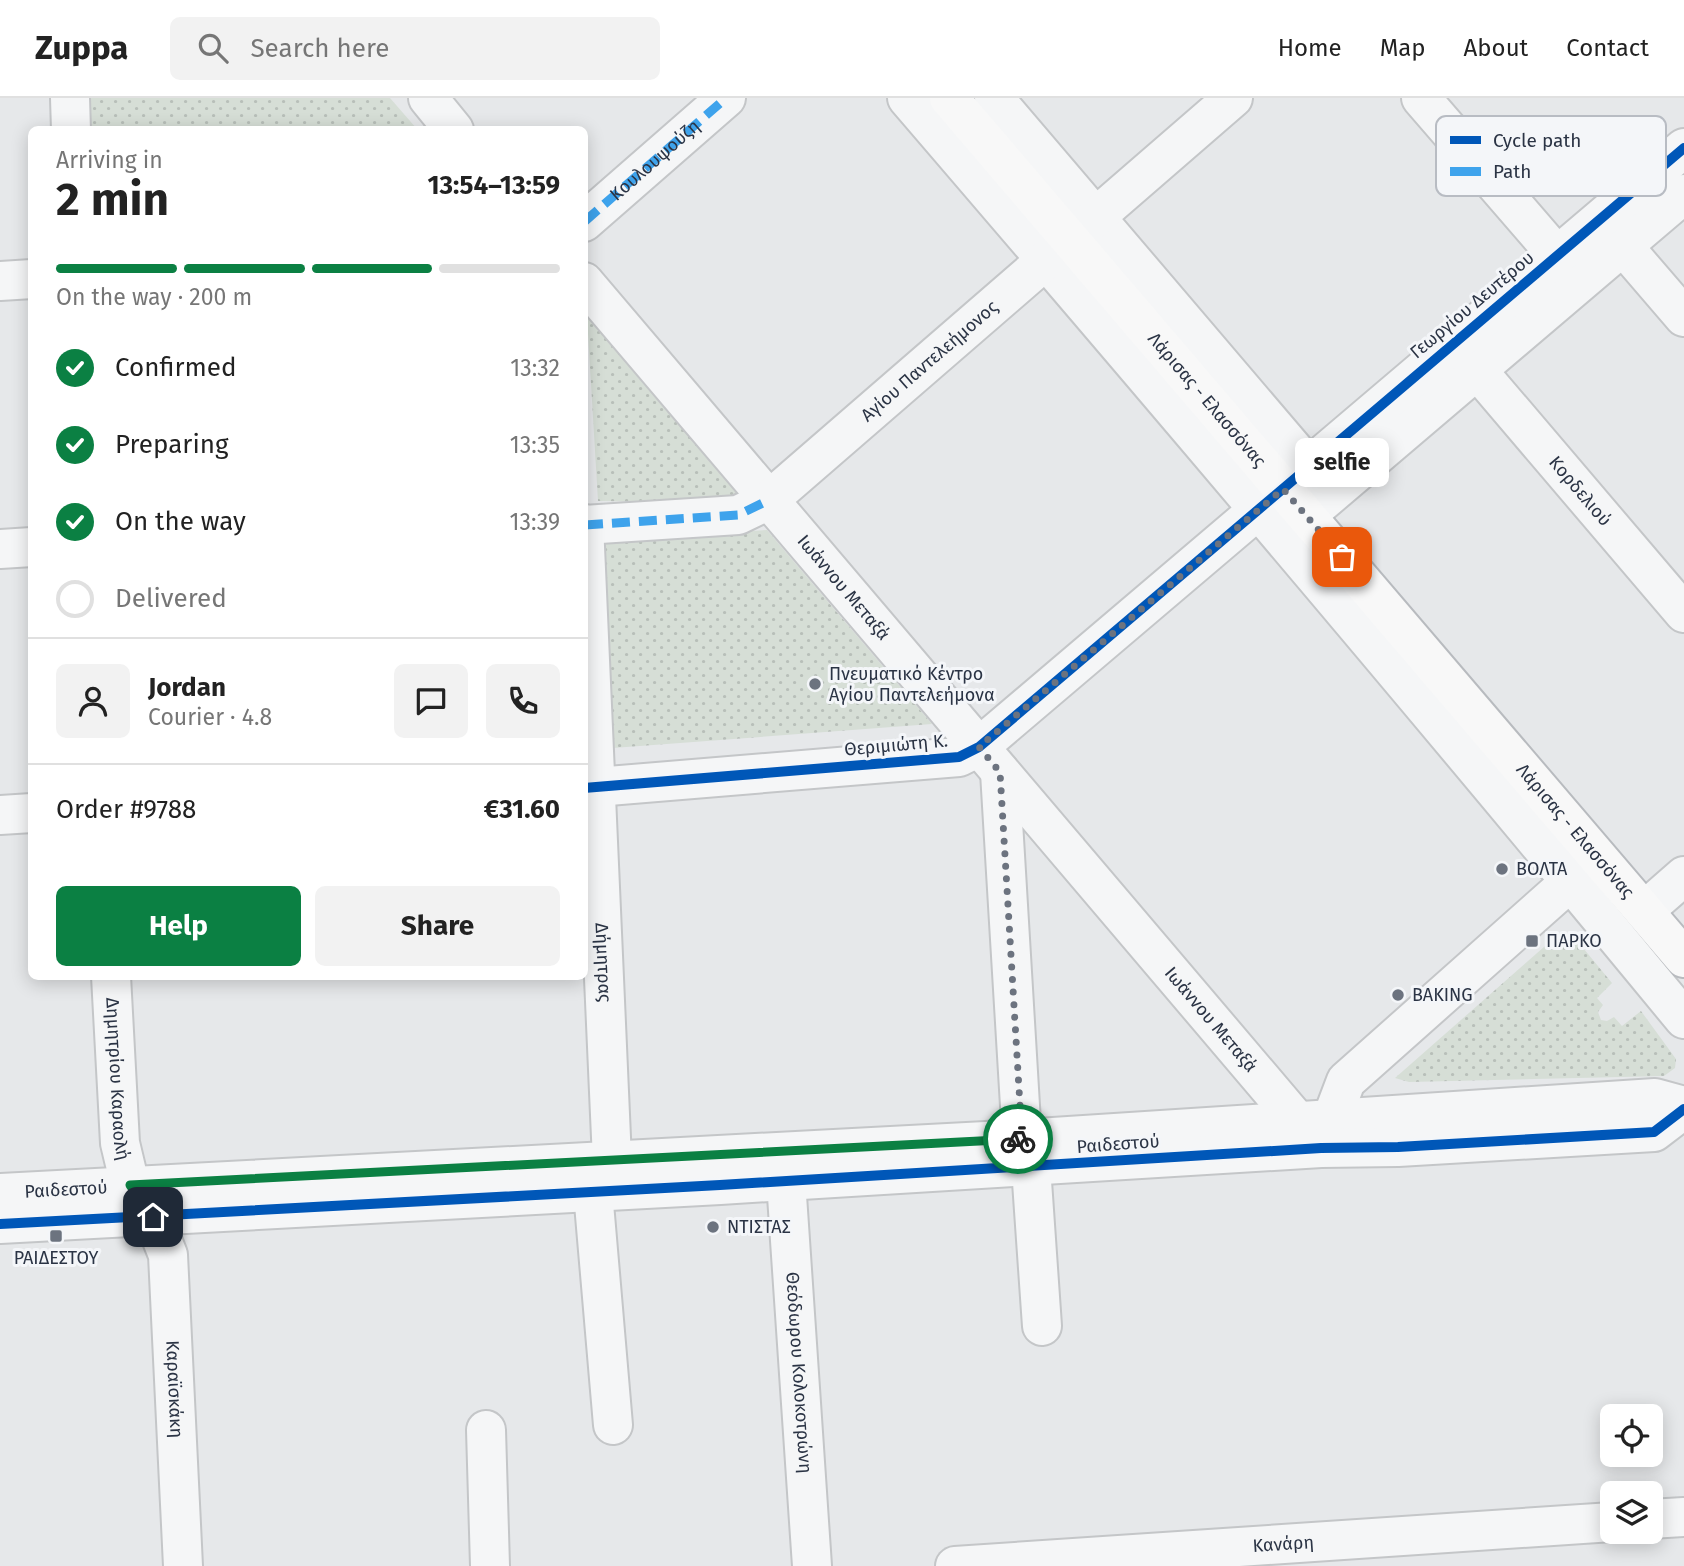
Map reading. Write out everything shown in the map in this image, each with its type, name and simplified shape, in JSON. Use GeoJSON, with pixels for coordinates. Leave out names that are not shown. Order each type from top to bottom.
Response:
{"type":"FeatureCollection","features":[{"type":"Feature","properties":{"kind":"highway","name":"Λάρισας - Ελασσόνας"},"geometry":{"type":"LineString","coordinates":[[949,98],[1295,502],[1585,869],[1644,911],[1684,958]]}},
{"type":"Feature","properties":{"kind":"street"},"geometry":{"type":"LineString","coordinates":[[70,98],[71,126]]}},
{"type":"Feature","properties":{"kind":"street"},"geometry":{"type":"LineString","coordinates":[[428,98],[451,126]]}},
{"type":"Feature","properties":{"kind":"street","name":"Κουλουψούζη"},"geometry":{"type":"LineString","coordinates":[[588,219],[726,98]]}},
{"type":"Feature","properties":{"kind":"street"},"geometry":{"type":"LineString","coordinates":[[907,98],[1071,239]]}},
{"type":"Feature","properties":{"kind":"street"},"geometry":{"type":"LineString","coordinates":[[994,98],[1071,239]]}},
{"type":"Feature","properties":{"kind":"street","name":"Αγίου Παντελεήμονος"},"geometry":{"type":"LineString","coordinates":[[588,525],[738,515],[769,500],[1233,98]]}},
{"type":"Feature","properties":{"kind":"street"},"geometry":{"type":"LineString","coordinates":[[1421,98],[1437,116]]}},
{"type":"Feature","properties":{"kind":"street","name":"Γεωργίου Δευτέρου"},"geometry":{"type":"LineString","coordinates":[[1666,167],[1684,148]]}},
{"type":"Feature","properties":{"kind":"street","name":"Γεωργίου Δευτέρου"},"geometry":{"type":"LineString","coordinates":[[1295,502],[1569,269],[1623,246],[1684,194]]}},
{"type":"Feature","properties":{"kind":"street"},"geometry":{"type":"LineString","coordinates":[[1506,196],[1569,269]]}},
{"type":"Feature","properties":{"kind":"street","name":"Γεωργίου Δευτέρου"},"geometry":{"type":"LineString","coordinates":[[1295,502],[1477,370],[1638,196]]}},
{"type":"Feature","properties":{"kind":"street"},"geometry":{"type":"LineString","coordinates":[[1623,246],[1684,317]]}},
{"type":"Feature","properties":{"kind":"street"},"geometry":{"type":"LineString","coordinates":[[0,281],[28,279]]}},
{"type":"Feature","properties":{"kind":"street","name":"Ιωάννου Μεταξά"},"geometry":{"type":"LineString","coordinates":[[588,287],[989,759],[1316,1130]]}},
{"type":"Feature","properties":{"kind":"street","name":"Κορδελιού"},"geometry":{"type":"LineString","coordinates":[[1477,370],[1684,613]]}},
{"type":"Feature","properties":{"kind":"street","name":"Θεριμιώτη Κ."},"geometry":{"type":"LineString","coordinates":[[591,788],[959,757],[989,759],[1295,502]]}},
{"type":"Feature","properties":{"kind":"street"},"geometry":{"type":"LineString","coordinates":[[0,549],[28,547]]}},
{"type":"Feature","properties":{"kind":"street","name":"Δήμητρας"},"geometry":{"type":"LineString","coordinates":[[588,656],[613,1425]]}},
{"type":"Feature","properties":{"kind":"street"},"geometry":{"type":"LineString","coordinates":[[989,759],[1042,1326]]}},
{"type":"Feature","properties":{"kind":"street"},"geometry":{"type":"LineString","coordinates":[[0,815],[28,813]]}},
{"type":"Feature","properties":{"kind":"street"},"geometry":{"type":"LineString","coordinates":[[1316,1130],[1346,1081],[1585,869],[1684,1019]]}},
{"type":"Feature","properties":{"kind":"street"},"geometry":{"type":"LineString","coordinates":[[1644,911],[1684,876]]}},
{"type":"Feature","properties":{"kind":"street","name":"Δημητρίου Καραολή"},"geometry":{"type":"LineString","coordinates":[[111,980],[120,1143],[130,1185],[153,1217]]}},
{"type":"Feature","properties":{"kind":"street","name":"Ραιδεστού"},"geometry":{"type":"LineString","coordinates":[[0,1224],[153,1217],[607,1181],[1026,1153],[1316,1130],[1655,1098],[1684,1107]]}},
{"type":"Feature","properties":{"kind":"street","name":"Ραιδεστού"},"geometry":{"type":"LineString","coordinates":[[0,1193],[130,1185],[786,1181],[1026,1153]]}},
{"type":"Feature","properties":{"kind":"street","name":"Θεόδωρου Κολοκοτρώνη"},"geometry":{"type":"LineString","coordinates":[[786,1181],[812,1566]]}},
{"type":"Feature","properties":{"kind":"street","name":"Καραϊσκάκη"},"geometry":{"type":"LineString","coordinates":[[153,1217],[168,1255],[183,1566]]}},
{"type":"Feature","properties":{"kind":"street"},"geometry":{"type":"LineString","coordinates":[[486,1430],[490,1566]]}},
{"type":"Feature","properties":{"kind":"street"},"geometry":{"type":"LineString","coordinates":[[1663,1518],[1684,1517]]}},
{"type":"Feature","properties":{"kind":"street","name":"Κανάρη"},"geometry":{"type":"LineString","coordinates":[[955,1566],[1600,1523]]}},
{"type":"Feature","properties":{"kind":"shaded area"},"geometry":{"type":"Polygon","coordinates":[[[88,98],[390,98],[414,126],[89,126],[88,98]]]}},
{"type":"Feature","properties":{"kind":"shaded area"},"geometry":{"type":"Polygon","coordinates":[[[588,318],[749,488],[718,503],[598,501],[588,318]]]}},
{"type":"Feature","properties":{"kind":"shaded area"},"geometry":{"type":"Polygon","coordinates":[[[767,530],[932,724],[613,748],[598,540],[767,530]]]}},
{"type":"Feature","properties":{"kind":"shaded area"},"geometry":{"type":"Polygon","coordinates":[[[1561,932],[1574,937],[1612,983],[1597,998],[1603,1005],[1598,1012],[1601,1020],[1607,1021],[1614,1017],[1622,1026],[1641,1011],[1676,1059],[1675,1068],[1664,1076],[1409,1082],[1395,1078],[1561,932]]]}},
{"type":"Feature","properties":{"kind":"marked path"},"geometry":{"type":"LineString","coordinates":[[588,219],[726,98]]}},
{"type":"Feature","properties":{"kind":"marked path"},"geometry":{"type":"LineString","coordinates":[[588,525],[738,515],[769,500]]}},
{"type":"Feature","properties":{"kind":"cycle path"},"geometry":{"type":"LineString","coordinates":[[1666,163],[1684,148]]}},
{"type":"Feature","properties":{"kind":"cycle path"},"geometry":{"type":"LineString","coordinates":[[588,788],[959,757],[979,747],[1628,196]]}},
{"type":"Feature","properties":{"kind":"cycle path"},"geometry":{"type":"LineString","coordinates":[[0,1224],[720,1185],[1321,1148],[1398,1147],[1654,1132],[1684,1109]]}},
{"type":"Feature","properties":{"kind":"way so far"},"geometry":{"type":"LineString","coordinates":[[1018,1139],[1022,1139],[1000,772],[979,747],[1283,489],[1342,557]]}},
{"type":"Feature","properties":{"kind":"place","name":"selfie"},"geometry":{"type":"Point","coordinates":[1342,557]}},
{"type":"Feature","properties":{"kind":"place","name":"Πνευματικό Κέντρο Αγίου Παντελεήμονα"},"geometry":{"type":"Point","coordinates":[815,684]}},
{"type":"Feature","properties":{"kind":"place","name":"ΒΟΛΤΑ"},"geometry":{"type":"Point","coordinates":[1502,869]}},
{"type":"Feature","properties":{"kind":"place","name":"ΠΑΡΚΟ"},"geometry":{"type":"Point","coordinates":[1532,941]}},
{"type":"Feature","properties":{"kind":"place","name":"BAKING"},"geometry":{"type":"Point","coordinates":[1398,995]}},
{"type":"Feature","properties":{"kind":"place","name":"ΝΤΙΣΤΑΣ"},"geometry":{"type":"Point","coordinates":[713,1227]}},
{"type":"Feature","properties":{"kind":"place","name":"ΡΑΙΔΕΣΤΟΥ"},"geometry":{"type":"Point","coordinates":[56,1236]}},
{"type":"Feature","properties":{"kind":"route"},"geometry":{"type":"LineString","coordinates":[[153,1217],[130,1185],[1018,1139]]}}]}
